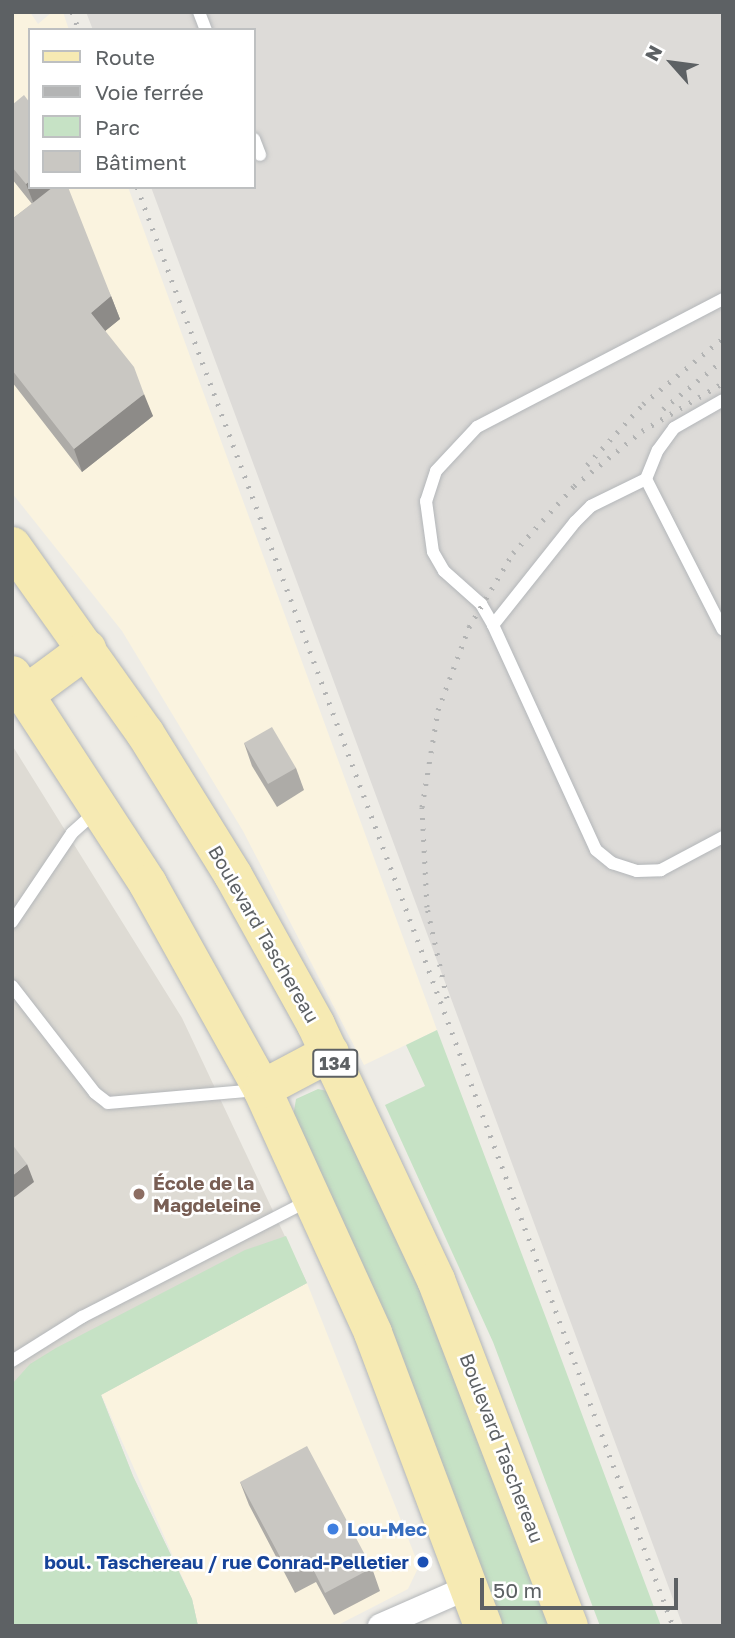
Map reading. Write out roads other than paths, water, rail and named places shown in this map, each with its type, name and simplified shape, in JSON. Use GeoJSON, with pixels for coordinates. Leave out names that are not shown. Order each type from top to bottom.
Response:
{"type":"FeatureCollection","features":[{"type":"Feature","properties":{"kind":"main road","name":"Boulevard Taschereau"},"geometry":{"type":"LineString","coordinates":[[12,546],[87,649],[233,875],[330,1053],[436,1280],[569,1626]]}},
{"type":"Feature","properties":{"kind":"main road"},"geometry":{"type":"LineString","coordinates":[[87,649],[19,685],[101,808],[262,1089],[373,1333],[483,1626]]}},
{"type":"Feature","properties":{"kind":"main road"},"geometry":{"type":"LineString","coordinates":[[262,1089],[330,1053]]}},
{"type":"Feature","properties":{"kind":"street"},"geometry":{"type":"LineString","coordinates":[[380,1626],[469,1587]]}},
{"type":"Feature","properties":{"kind":"lane"},"geometry":{"type":"LineString","coordinates":[[256,144],[260,155]]}},
{"type":"Feature","properties":{"kind":"lane"},"geometry":{"type":"LineString","coordinates":[[723,299],[495,415],[453,449],[436,471],[426,501],[433,552],[444,571],[481,604],[494,625],[596,850],[612,863],[637,872],[661,870],[723,838]]}},
{"type":"Feature","properties":{"kind":"lane"},"geometry":{"type":"LineString","coordinates":[[494,625],[575,522],[592,506],[646,479],[674,428],[723,400]]}},
{"type":"Feature","properties":{"kind":"lane"},"geometry":{"type":"LineString","coordinates":[[646,479],[723,630]]}},
{"type":"Feature","properties":{"kind":"lane"},"geometry":{"type":"LineString","coordinates":[[12,922],[78,825],[101,808]]}},
{"type":"Feature","properties":{"kind":"lane"},"geometry":{"type":"LineString","coordinates":[[12,986],[95,1093],[108,1103],[262,1089]]}},
{"type":"Feature","properties":{"kind":"lane"},"geometry":{"type":"LineString","coordinates":[[12,1361],[46,1336],[313,1198]]}},
{"type":"Feature","properties":{"kind":"railway"},"geometry":{"type":"LineString","coordinates":[[72,12],[78,28]]}},
{"type":"Feature","properties":{"kind":"railway"},"geometry":{"type":"LineString","coordinates":[[138,189],[673,1626]]}},
{"type":"Feature","properties":{"kind":"railway"},"geometry":{"type":"LineString","coordinates":[[587,465],[643,404],[723,338]]}},
{"type":"Feature","properties":{"kind":"railway"},"geometry":{"type":"LineString","coordinates":[[663,409],[723,360]]}},
{"type":"Feature","properties":{"kind":"railway"},"geometry":{"type":"LineString","coordinates":[[447,998],[427,907],[422,807],[438,710],[469,627],[513,553],[574,486],[642,431],[723,383]]}},
{"type":"Feature","properties":{"kind":"place","name":"École de la Magdeleine"},"geometry":{"type":"Point","coordinates":[139,1194]}},
{"type":"Feature","properties":{"kind":"place","name":"Lou-Mec"},"geometry":{"type":"Point","coordinates":[333,1529]}},
{"type":"Feature","properties":{"kind":"place","name":"boul. Taschereau / rue Conrad-Pelletier"},"geometry":{"type":"Point","coordinates":[423,1562]}}]}
